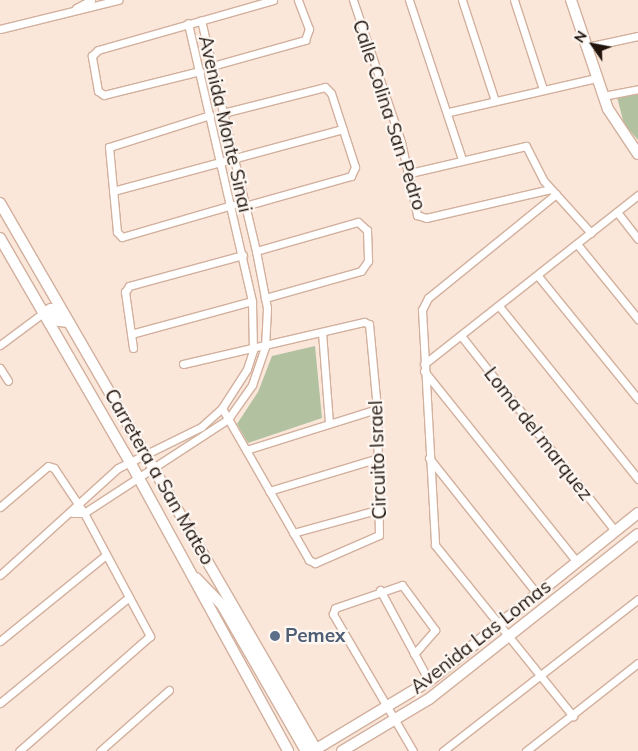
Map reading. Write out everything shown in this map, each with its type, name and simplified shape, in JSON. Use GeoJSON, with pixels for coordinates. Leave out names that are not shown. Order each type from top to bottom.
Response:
{"type":"FeatureCollection","features":[{"type":"Feature","properties":{"kind":"main road"},"geometry":{"type":"LineString","coordinates":[[573,0],[596,78],[614,123],[638,154]]}},
{"type":"Feature","properties":{"kind":"main road","name":"Carretera a San Mateo"},"geometry":{"type":"LineString","coordinates":[[0,203],[68,322],[147,451],[313,751]]}},
{"type":"Feature","properties":{"kind":"main road","name":"Carretera a San Mateo"},"geometry":{"type":"LineString","coordinates":[[0,238],[130,462],[288,751]]}},
{"type":"Feature","properties":{"kind":"main road"},"geometry":{"type":"LineString","coordinates":[[43,313],[51,309],[59,321],[68,322]]}},
{"type":"Feature","properties":{"kind":"main road","name":"Avenida Las Lomas"},"geometry":{"type":"LineString","coordinates":[[313,751],[429,681],[500,626],[638,513]]}},
{"type":"Feature","properties":{"kind":"main road","name":"Avenida Las Lomas"},"geometry":{"type":"LineString","coordinates":[[342,751],[430,699],[510,639],[638,534]]}},
{"type":"Feature","properties":{"kind":"main road"},"geometry":{"type":"LineString","coordinates":[[191,574],[222,605],[313,751]]}},
{"type":"Feature","properties":{"kind":"street"},"geometry":{"type":"LineString","coordinates":[[66,13],[90,0]]}},
{"type":"Feature","properties":{"kind":"street"},"geometry":{"type":"LineString","coordinates":[[0,29],[118,0]]}},
{"type":"Feature","properties":{"kind":"street"},"geometry":{"type":"LineString","coordinates":[[201,20],[272,0]]}},
{"type":"Feature","properties":{"kind":"street"},"geometry":{"type":"LineString","coordinates":[[212,66],[305,40],[309,29],[298,0]]}},
{"type":"Feature","properties":{"kind":"street","name":"Calle Colina San Pedro"},"geometry":{"type":"LineString","coordinates":[[353,0],[410,174],[416,211],[422,218],[551,188]]}},
{"type":"Feature","properties":{"kind":"street"},"geometry":{"type":"LineString","coordinates":[[409,0],[448,112],[462,160]]}},
{"type":"Feature","properties":{"kind":"street"},"geometry":{"type":"LineString","coordinates":[[462,0],[495,101]]}},
{"type":"Feature","properties":{"kind":"street"},"geometry":{"type":"LineString","coordinates":[[514,0],[543,89]]}},
{"type":"Feature","properties":{"kind":"street","name":"Avenida Monte Sinai"},"geometry":{"type":"LineString","coordinates":[[78,502],[147,451],[164,449],[201,427],[222,408],[247,369],[252,350],[252,302],[243,255],[188,23],[201,20],[256,251],[265,298],[265,347],[252,385],[228,419],[84,513]]}},
{"type":"Feature","properties":{"kind":"street"},"geometry":{"type":"LineString","coordinates":[[188,23],[95,51],[98,91],[104,95],[200,71]]}},
{"type":"Feature","properties":{"kind":"street"},"geometry":{"type":"LineString","coordinates":[[587,47],[638,36]]}},
{"type":"Feature","properties":{"kind":"street"},"geometry":{"type":"LineString","coordinates":[[448,112],[596,78]]}},
{"type":"Feature","properties":{"kind":"street"},"geometry":{"type":"LineString","coordinates":[[223,113],[321,86],[331,93],[343,129],[354,174],[244,206]]}},
{"type":"Feature","properties":{"kind":"street"},"geometry":{"type":"LineString","coordinates":[[603,96],[638,89]]}},
{"type":"Feature","properties":{"kind":"street"},"geometry":{"type":"LineString","coordinates":[[210,115],[110,145],[107,154],[117,232],[122,237],[232,205]]}},
{"type":"Feature","properties":{"kind":"street"},"geometry":{"type":"LineString","coordinates":[[113,191],[343,129]]}},
{"type":"Feature","properties":{"kind":"street"},"geometry":{"type":"LineString","coordinates":[[410,174],[526,146],[551,188],[591,233]]}},
{"type":"Feature","properties":{"kind":"street"},"geometry":{"type":"LineString","coordinates":[[556,194],[423,305],[424,367],[428,458],[435,545],[573,716]]}},
{"type":"Feature","properties":{"kind":"street"},"geometry":{"type":"LineString","coordinates":[[424,367],[638,195]]}},
{"type":"Feature","properties":{"kind":"street"},"geometry":{"type":"LineString","coordinates":[[617,212],[638,239]]}},
{"type":"Feature","properties":{"kind":"street"},"geometry":{"type":"LineString","coordinates":[[256,251],[358,222],[367,230],[368,261],[361,271],[265,298]]}},
{"type":"Feature","properties":{"kind":"street"},"geometry":{"type":"LineString","coordinates":[[577,244],[638,320]]}},
{"type":"Feature","properties":{"kind":"street"},"geometry":{"type":"LineString","coordinates":[[133,348],[125,292],[128,286],[243,255]]}},
{"type":"Feature","properties":{"kind":"street"},"geometry":{"type":"LineString","coordinates":[[538,276],[638,399]]}},
{"type":"Feature","properties":{"kind":"street"},"geometry":{"type":"LineString","coordinates":[[131,334],[252,302]]}},
{"type":"Feature","properties":{"kind":"street"},"geometry":{"type":"LineString","coordinates":[[499,306],[638,479]]}},
{"type":"Feature","properties":{"kind":"street"},"geometry":{"type":"LineString","coordinates":[[0,345],[43,313]]}},
{"type":"Feature","properties":{"kind":"street","name":"Circuito Israel"},"geometry":{"type":"LineString","coordinates":[[183,364],[265,347],[364,322],[369,324],[377,409],[381,532],[376,538],[315,563],[293,533],[222,408]]}},
{"type":"Feature","properties":{"kind":"street"},"geometry":{"type":"LineString","coordinates":[[322,332],[329,422]]}},
{"type":"Feature","properties":{"kind":"street","name":"Loma del marquez"},"geometry":{"type":"LineString","coordinates":[[462,337],[615,531]]}},
{"type":"Feature","properties":{"kind":"street"},"geometry":{"type":"LineString","coordinates":[[424,367],[578,562]]}},
{"type":"Feature","properties":{"kind":"street"},"geometry":{"type":"LineString","coordinates":[[0,368],[8,381]]}},
{"type":"Feature","properties":{"kind":"street"},"geometry":{"type":"LineString","coordinates":[[246,450],[329,422],[377,409]]}},
{"type":"Feature","properties":{"kind":"street"},"geometry":{"type":"LineString","coordinates":[[269,491],[379,458]]}},
{"type":"Feature","properties":{"kind":"street"},"geometry":{"type":"LineString","coordinates":[[428,458],[537,594]]}},
{"type":"Feature","properties":{"kind":"street"},"geometry":{"type":"LineString","coordinates":[[0,507],[48,466],[78,502],[150,636],[148,642],[19,751]]}},
{"type":"Feature","properties":{"kind":"street"},"geometry":{"type":"LineString","coordinates":[[0,575],[73,513],[78,502]]}},
{"type":"Feature","properties":{"kind":"street"},"geometry":{"type":"LineString","coordinates":[[293,533],[380,509]]}},
{"type":"Feature","properties":{"kind":"street"},"geometry":{"type":"LineString","coordinates":[[73,513],[84,513]]}},
{"type":"Feature","properties":{"kind":"street"},"geometry":{"type":"LineString","coordinates":[[0,641],[106,555]]}},
{"type":"Feature","properties":{"kind":"street"},"geometry":{"type":"LineString","coordinates":[[413,751],[333,614],[335,608],[380,590],[402,585],[435,630],[414,654]]}},
{"type":"Feature","properties":{"kind":"street"},"geometry":{"type":"LineString","coordinates":[[380,590],[429,681]]}},
{"type":"Feature","properties":{"kind":"street"},"geometry":{"type":"LineString","coordinates":[[0,703],[129,598]]}},
{"type":"Feature","properties":{"kind":"street"},"geometry":{"type":"LineString","coordinates":[[443,751],[541,677],[638,598]]}},
{"type":"Feature","properties":{"kind":"street"},"geometry":{"type":"LineString","coordinates":[[526,751],[573,716],[638,663]]}},
{"type":"Feature","properties":{"kind":"street"},"geometry":{"type":"LineString","coordinates":[[100,751],[169,690]]}},
{"type":"Feature","properties":{"kind":"green space"},"geometry":{"type":"Polygon","coordinates":[[[638,93],[638,140],[624,124],[617,97],[638,93]]]}},
{"type":"Feature","properties":{"kind":"green space"},"geometry":{"type":"Polygon","coordinates":[[[315,346],[322,418],[248,443],[237,424],[258,392],[272,356],[315,346]]]}},
{"type":"Feature","properties":{"kind":"place","name":"Pemex"},"geometry":{"type":"Point","coordinates":[275,636]}}]}
